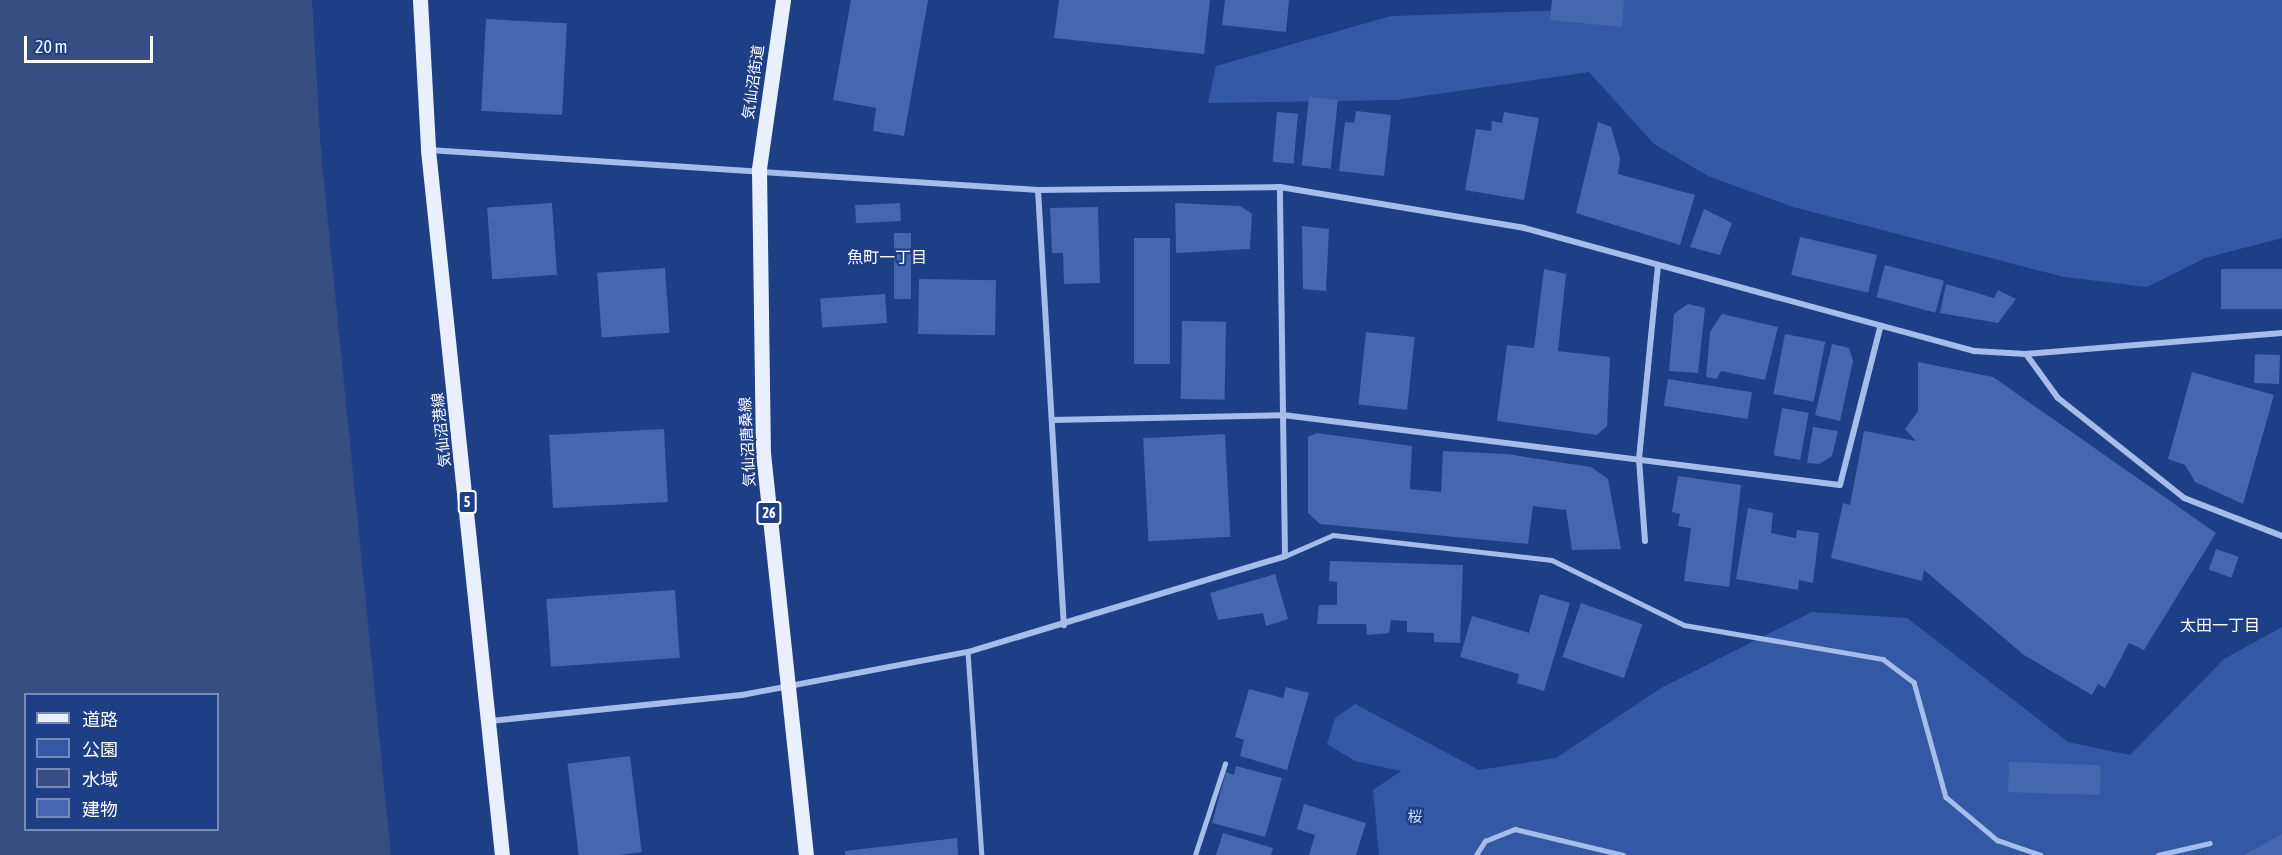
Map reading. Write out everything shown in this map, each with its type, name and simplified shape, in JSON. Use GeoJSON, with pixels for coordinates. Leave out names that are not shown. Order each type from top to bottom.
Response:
{"type":"FeatureCollection","features":[{"type":"Feature","properties":{"kind":"main road","name":"気仙沼港線"},"geometry":{"type":"LineString","coordinates":[[420,0],[428,150],[490,721],[502,855]]}},
{"type":"Feature","properties":{"kind":"main road","name":"気仙沼街道"},"geometry":{"type":"LineString","coordinates":[[759,169],[783,0]]}},
{"type":"Feature","properties":{"kind":"main road","name":"気仙沼唐桑線"},"geometry":{"type":"LineString","coordinates":[[759,169],[763,453],[806,855]]}},
{"type":"Feature","properties":{"kind":"street"},"geometry":{"type":"LineString","coordinates":[[428,150],[759,169],[1038,190],[1280,187],[1524,228],[1880,328],[1974,351],[2026,354],[2282,333]]}},
{"type":"Feature","properties":{"kind":"street"},"geometry":{"type":"LineString","coordinates":[[490,721],[788,688],[968,652],[1064,625],[1285,556],[1280,187]]}},
{"type":"Feature","properties":{"kind":"street"},"geometry":{"type":"LineString","coordinates":[[1038,190],[1064,625]]}},
{"type":"Feature","properties":{"kind":"street"},"geometry":{"type":"LineString","coordinates":[[1645,541],[1640,459],[1658,266]]}},
{"type":"Feature","properties":{"kind":"street"},"geometry":{"type":"LineString","coordinates":[[1052,420],[1283,415],[1840,485],[1880,328]]}},
{"type":"Feature","properties":{"kind":"street"},"geometry":{"type":"LineString","coordinates":[[2026,354],[2058,398],[2184,498],[2282,536]]}},
{"type":"Feature","properties":{"kind":"lane"},"geometry":{"type":"LineString","coordinates":[[1285,556],[1333,535],[1552,561],[1684,625],[1883,658],[1914,682],[1946,797],[1997,840],[2041,855]]}},
{"type":"Feature","properties":{"kind":"lane"},"geometry":{"type":"LineString","coordinates":[[968,652],[982,855]]}},
{"type":"Feature","properties":{"kind":"lane"},"geometry":{"type":"LineString","coordinates":[[1195,855],[1225,764]]}},
{"type":"Feature","properties":{"kind":"lane"},"geometry":{"type":"LineString","coordinates":[[1476,855],[1485,841],[1515,829],[1623,855]]}},
{"type":"Feature","properties":{"kind":"lane"},"geometry":{"type":"LineString","coordinates":[[2158,855],[2210,843]]}},
{"type":"Feature","properties":{"kind":"green space"},"geometry":{"type":"Polygon","coordinates":[[[1586,0],[2282,0],[2282,238],[2205,258],[2147,287],[2064,277],[1793,207],[1708,176],[1654,144],[1589,72],[1396,100],[1208,103],[1216,66],[1391,16],[1572,10],[1586,0]]]}},
{"type":"Feature","properties":{"kind":"green space","name":"桜"},"geometry":{"type":"Polygon","coordinates":[[[1812,612],[1907,618],[2068,742],[2130,755],[2224,659],[2282,627],[2282,855],[1379,855],[1373,790],[1401,771],[1355,761],[1327,744],[1335,718],[1355,704],[1479,770],[1556,758],[1661,688],[1812,612]]]}},
{"type":"Feature","properties":{"kind":"water"},"geometry":{"type":"Polygon","coordinates":[[[0,0],[312,0],[321,152],[391,855],[0,855],[0,0]]]}},
{"type":"Feature","properties":{"kind":"building"},"geometry":{"type":"Polygon","coordinates":[[[851,0],[928,0],[904,136],[873,131],[876,108],[833,100],[851,0]]]}},
{"type":"Feature","properties":{"kind":"building"},"geometry":{"type":"Polygon","coordinates":[[[1059,0],[1210,0],[1204,54],[1054,38],[1059,0]]]}},
{"type":"Feature","properties":{"kind":"building"},"geometry":{"type":"Polygon","coordinates":[[[1225,0],[1289,0],[1286,32],[1222,25],[1225,0]]]}},
{"type":"Feature","properties":{"kind":"building"},"geometry":{"type":"Polygon","coordinates":[[[1552,0],[1624,0],[1622,27],[1550,20],[1552,0]]]}},
{"type":"Feature","properties":{"kind":"building"},"geometry":{"type":"Polygon","coordinates":[[[486,19],[567,23],[562,115],[481,111],[486,19]]]}},
{"type":"Feature","properties":{"kind":"building"},"geometry":{"type":"Polygon","coordinates":[[[1309,97],[1338,100],[1331,169],[1302,166],[1309,97]]]}},
{"type":"Feature","properties":{"kind":"building"},"geometry":{"type":"Polygon","coordinates":[[[1356,111],[1391,115],[1384,176],[1339,171],[1345,122],[1354,123],[1356,111]]]}},
{"type":"Feature","properties":{"kind":"building"},"geometry":{"type":"Polygon","coordinates":[[[1277,112],[1298,114],[1294,164],[1273,162],[1277,112]]]}},
{"type":"Feature","properties":{"kind":"building"},"geometry":{"type":"Polygon","coordinates":[[[1504,112],[1539,118],[1524,200],[1465,190],[1476,129],[1491,131],[1492,121],[1502,123],[1504,112]]]}},
{"type":"Feature","properties":{"kind":"building"},"geometry":{"type":"Polygon","coordinates":[[[1598,122],[1611,127],[1620,158],[1618,174],[1695,195],[1680,245],[1576,213],[1598,122]]]}},
{"type":"Feature","properties":{"kind":"building"},"geometry":{"type":"Polygon","coordinates":[[[552,203],[557,275],[492,279],[487,208],[552,203]]]}},
{"type":"Feature","properties":{"kind":"building"},"geometry":{"type":"Polygon","coordinates":[[[900,203],[901,221],[856,223],[855,205],[900,203]]]}},
{"type":"Feature","properties":{"kind":"building"},"geometry":{"type":"Polygon","coordinates":[[[1175,203],[1240,206],[1252,214],[1250,249],[1176,253],[1175,203]]]}},
{"type":"Feature","properties":{"kind":"building"},"geometry":{"type":"Polygon","coordinates":[[[1098,207],[1100,283],[1064,284],[1063,253],[1052,253],[1050,208],[1098,207]]]}},
{"type":"Feature","properties":{"kind":"building"},"geometry":{"type":"Polygon","coordinates":[[[1704,209],[1732,223],[1720,255],[1690,247],[1704,209]]]}},
{"type":"Feature","properties":{"kind":"building"},"geometry":{"type":"Polygon","coordinates":[[[1302,226],[1329,229],[1326,291],[1303,289],[1302,226]]]}},
{"type":"Feature","properties":{"kind":"building"},"geometry":{"type":"Polygon","coordinates":[[[894,233],[911,233],[911,299],[894,299],[894,233]]]}},
{"type":"Feature","properties":{"kind":"building"},"geometry":{"type":"Polygon","coordinates":[[[1800,237],[1877,255],[1868,293],[1791,275],[1800,237]]]}},
{"type":"Feature","properties":{"kind":"building"},"geometry":{"type":"Polygon","coordinates":[[[1134,238],[1170,238],[1170,364],[1134,364],[1134,238]]]}},
{"type":"Feature","properties":{"kind":"building"},"geometry":{"type":"Polygon","coordinates":[[[1885,265],[1944,281],[1935,313],[1876,297],[1885,265]]]}},
{"type":"Feature","properties":{"kind":"building"},"geometry":{"type":"Polygon","coordinates":[[[665,268],[670,333],[602,338],[597,273],[665,268]]]}},
{"type":"Feature","properties":{"kind":"building"},"geometry":{"type":"Polygon","coordinates":[[[1544,269],[1566,274],[1558,351],[1610,357],[1607,426],[1597,435],[1497,421],[1507,345],[1534,348],[1544,269]]]}},
{"type":"Feature","properties":{"kind":"building"},"geometry":{"type":"Polygon","coordinates":[[[2221,269],[2282,269],[2282,309],[2221,309],[2221,269]]]}},
{"type":"Feature","properties":{"kind":"building"},"geometry":{"type":"Polygon","coordinates":[[[919,279],[996,280],[995,335],[918,334],[919,279]]]}},
{"type":"Feature","properties":{"kind":"building"},"geometry":{"type":"Polygon","coordinates":[[[1946,284],[1994,298],[1998,290],[2016,299],[1998,323],[1940,313],[1946,284]]]}},
{"type":"Feature","properties":{"kind":"building"},"geometry":{"type":"Polygon","coordinates":[[[885,294],[887,323],[822,327],[820,299],[885,294]]]}},
{"type":"Feature","properties":{"kind":"building"},"geometry":{"type":"Polygon","coordinates":[[[1688,304],[1705,308],[1698,373],[1669,371],[1674,314],[1688,304]]]}},
{"type":"Feature","properties":{"kind":"building"},"geometry":{"type":"Polygon","coordinates":[[[1722,314],[1778,327],[1765,380],[1721,371],[1717,379],[1706,377],[1710,332],[1722,314]]]}},
{"type":"Feature","properties":{"kind":"building"},"geometry":{"type":"Polygon","coordinates":[[[1182,321],[1226,322],[1225,400],[1181,399],[1182,321]]]}},
{"type":"Feature","properties":{"kind":"building"},"geometry":{"type":"Polygon","coordinates":[[[1366,332],[1415,337],[1407,410],[1358,405],[1366,332]]]}},
{"type":"Feature","properties":{"kind":"building"},"geometry":{"type":"Polygon","coordinates":[[[1785,334],[1825,342],[1814,402],[1773,394],[1785,334]]]}},
{"type":"Feature","properties":{"kind":"building"},"geometry":{"type":"Polygon","coordinates":[[[1832,344],[1849,348],[1853,361],[1840,421],[1815,415],[1832,344]]]}},
{"type":"Feature","properties":{"kind":"building"},"geometry":{"type":"Polygon","coordinates":[[[2255,354],[2280,355],[2279,384],[2254,383],[2255,354]]]}},
{"type":"Feature","properties":{"kind":"building"},"geometry":{"type":"Polygon","coordinates":[[[1918,362],[1993,377],[2216,533],[2144,650],[2129,643],[2105,688],[2098,684],[2092,695],[2024,655],[1924,570],[1922,581],[1831,558],[1843,503],[1850,505],[1864,431],[1916,441],[1905,429],[1918,411],[1918,362]]]}},
{"type":"Feature","properties":{"kind":"building"},"geometry":{"type":"Polygon","coordinates":[[[2192,372],[2274,395],[2243,504],[2195,482],[2185,465],[2168,459],[2192,372]]]}},
{"type":"Feature","properties":{"kind":"building"},"geometry":{"type":"Polygon","coordinates":[[[1668,379],[1752,392],[1748,419],[1664,406],[1668,379]]]}},
{"type":"Feature","properties":{"kind":"building"},"geometry":{"type":"Polygon","coordinates":[[[1782,408],[1809,413],[1800,460],[1774,455],[1782,408]]]}},
{"type":"Feature","properties":{"kind":"building"},"geometry":{"type":"Polygon","coordinates":[[[1813,427],[1838,431],[1832,456],[1819,464],[1807,463],[1813,427]]]}},
{"type":"Feature","properties":{"kind":"building"},"geometry":{"type":"Polygon","coordinates":[[[664,429],[668,502],[553,508],[549,435],[664,429]]]}},
{"type":"Feature","properties":{"kind":"building"},"geometry":{"type":"Polygon","coordinates":[[[1317,433],[1412,446],[1410,489],[1441,492],[1443,451],[1507,454],[1591,467],[1608,479],[1621,549],[1572,550],[1566,510],[1533,506],[1528,544],[1320,524],[1308,513],[1308,437],[1317,433]]]}},
{"type":"Feature","properties":{"kind":"building"},"geometry":{"type":"Polygon","coordinates":[[[1225,434],[1230,537],[1149,541],[1143,438],[1225,434]]]}},
{"type":"Feature","properties":{"kind":"building"},"geometry":{"type":"Polygon","coordinates":[[[1678,476],[1741,485],[1729,587],[1684,581],[1691,528],[1678,526],[1680,514],[1672,512],[1678,476]]]}},
{"type":"Feature","properties":{"kind":"building"},"geometry":{"type":"Polygon","coordinates":[[[1748,508],[1773,513],[1771,533],[1796,538],[1797,530],[1819,533],[1813,583],[1799,580],[1798,590],[1736,579],[1748,508]]]}},
{"type":"Feature","properties":{"kind":"building"},"geometry":{"type":"Polygon","coordinates":[[[2216,549],[2239,557],[2232,578],[2209,570],[2216,549]]]}},
{"type":"Feature","properties":{"kind":"building"},"geometry":{"type":"Polygon","coordinates":[[[1330,561],[1463,565],[1460,643],[1434,642],[1434,633],[1407,632],[1407,621],[1391,620],[1389,633],[1367,635],[1366,624],[1317,624],[1319,605],[1337,605],[1337,582],[1329,581],[1330,561]]]}},
{"type":"Feature","properties":{"kind":"building"},"geometry":{"type":"Polygon","coordinates":[[[1275,574],[1288,619],[1266,626],[1263,613],[1218,620],[1210,593],[1275,574]]]}},
{"type":"Feature","properties":{"kind":"building"},"geometry":{"type":"Polygon","coordinates":[[[675,590],[680,658],[551,667],[546,599],[675,590]]]}},
{"type":"Feature","properties":{"kind":"building"},"geometry":{"type":"Polygon","coordinates":[[[1540,594],[1570,603],[1544,691],[1517,683],[1519,674],[1460,657],[1472,616],[1529,633],[1540,594]]]}},
{"type":"Feature","properties":{"kind":"building"},"geometry":{"type":"Polygon","coordinates":[[[1581,603],[1642,624],[1624,678],[1562,657],[1581,603]]]}},
{"type":"Feature","properties":{"kind":"building"},"geometry":{"type":"Polygon","coordinates":[[[1286,687],[1309,693],[1287,770],[1240,756],[1244,740],[1235,737],[1249,689],[1283,698],[1286,687]]]}},
{"type":"Feature","properties":{"kind":"building"},"geometry":{"type":"Polygon","coordinates":[[[630,756],[642,852],[579,855],[567,764],[630,756]]]}},
{"type":"Feature","properties":{"kind":"building"},"geometry":{"type":"Polygon","coordinates":[[[2009,762],[2101,765],[2100,795],[2008,792],[2009,762]]]}},
{"type":"Feature","properties":{"kind":"building"},"geometry":{"type":"Polygon","coordinates":[[[1236,766],[1282,778],[1265,837],[1212,823],[1226,772],[1234,775],[1236,766]]]}},
{"type":"Feature","properties":{"kind":"building"},"geometry":{"type":"Polygon","coordinates":[[[1304,804],[1366,823],[1356,855],[1309,855],[1315,835],[1297,829],[1304,804]]]}},
{"type":"Feature","properties":{"kind":"building"},"geometry":{"type":"Polygon","coordinates":[[[1223,833],[1273,848],[1271,855],[1216,855],[1223,833]]]}},
{"type":"Feature","properties":{"kind":"building"},"geometry":{"type":"Polygon","coordinates":[[[2282,834],[2282,855],[2244,855],[2282,834]]]}},
{"type":"Feature","properties":{"kind":"building"},"geometry":{"type":"Polygon","coordinates":[[[957,838],[958,855],[845,855],[845,851],[957,838]]]}},
{"type":"Feature","properties":{"kind":"district","name":"魚町一丁目"},"geometry":{"type":"Point","coordinates":[887,257]}},
{"type":"Feature","properties":{"kind":"district","name":"太田一丁目"},"geometry":{"type":"Point","coordinates":[2220,625]}}]}
